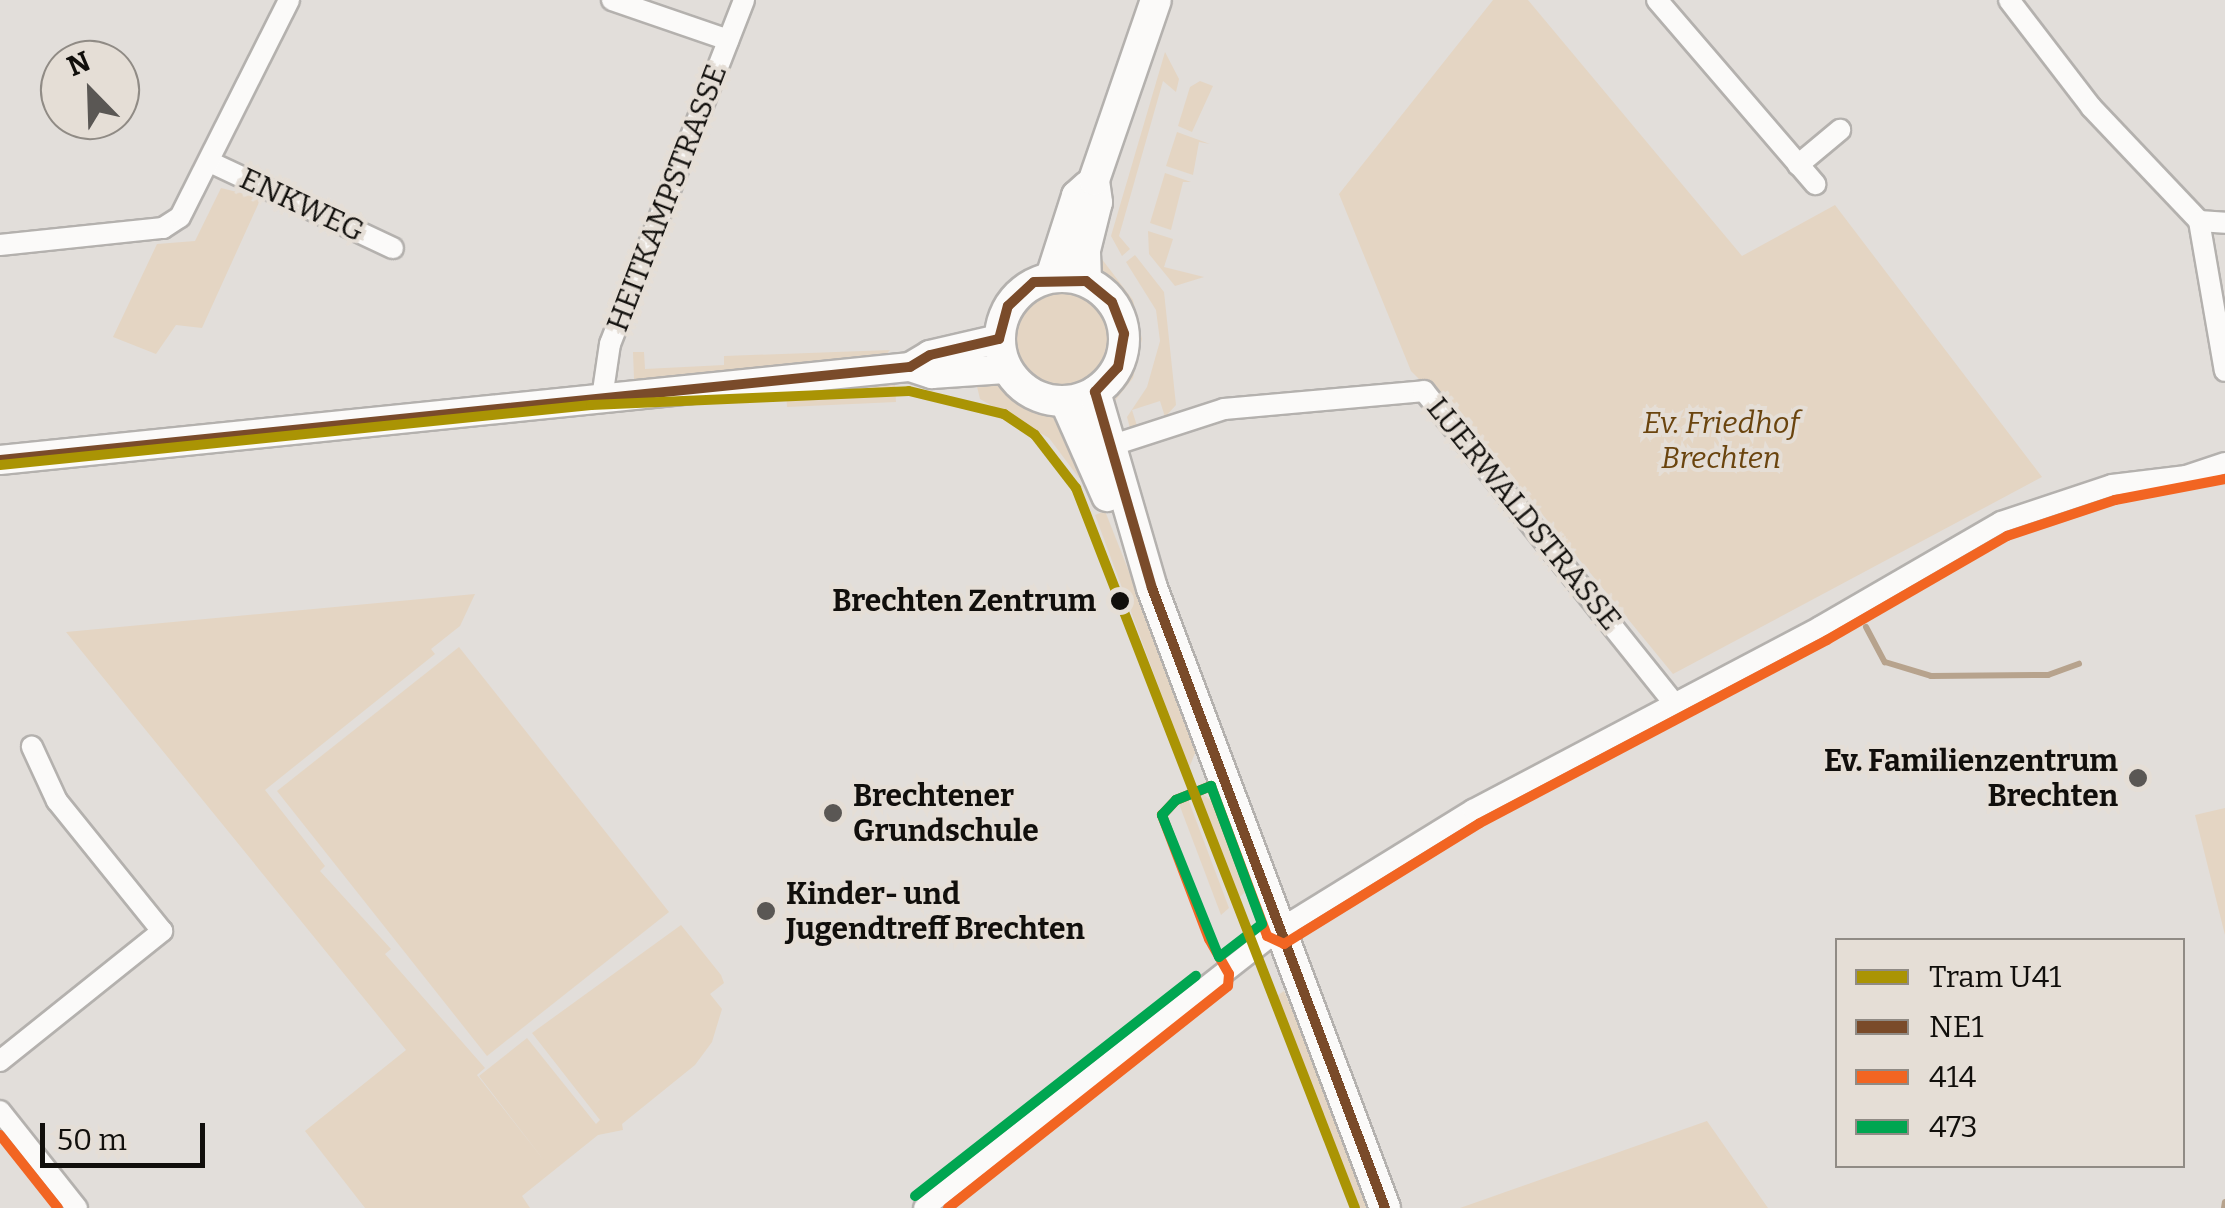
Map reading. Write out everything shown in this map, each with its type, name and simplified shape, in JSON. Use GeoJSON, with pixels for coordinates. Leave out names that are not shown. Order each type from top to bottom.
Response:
{"type":"FeatureCollection","features":[{"type":"Feature","properties":{"kind":"main road"},"geometry":{"type":"LineString","coordinates":[[1086,281],[1094,180],[1156,0]]}},
{"type":"Feature","properties":{"kind":"main road"},"geometry":{"type":"LineString","coordinates":[[1051,277],[1086,281],[1112,302],[1124,334],[1118,367],[1095,392],[1065,402],[1031,394],[1007,369],[999,340],[1008,306],[1051,277],[1077,196],[1094,180]]}},
{"type":"Feature","properties":{"kind":"main road"},"geometry":{"type":"LineString","coordinates":[[910,367],[930,355],[999,340]]}},
{"type":"Feature","properties":{"kind":"main road"},"geometry":{"type":"LineString","coordinates":[[0,460],[910,367],[932,374],[1007,369]]}},
{"type":"Feature","properties":{"kind":"main road"},"geometry":{"type":"LineString","coordinates":[[1095,392],[1152,588],[1384,1208]]}},
{"type":"Feature","properties":{"kind":"main road"},"geometry":{"type":"LineString","coordinates":[[1065,402],[1132,560],[1152,588]]}},
{"type":"Feature","properties":{"kind":"street"},"geometry":{"type":"LineString","coordinates":[[0,245],[163,228],[195,198],[289,0]]}},
{"type":"Feature","properties":{"kind":"street"},"geometry":{"type":"LineString","coordinates":[[612,0],[728,40]]}},
{"type":"Feature","properties":{"kind":"street","name":"HEITKAMPSTRASSE"},"geometry":{"type":"LineString","coordinates":[[602,398],[610,344],[744,0]]}},
{"type":"Feature","properties":{"kind":"street"},"geometry":{"type":"LineString","coordinates":[[1658,0],[1815,184]]}},
{"type":"Feature","properties":{"kind":"street"},"geometry":{"type":"LineString","coordinates":[[2009,0],[2091,107],[2199,221],[2225,372]]}},
{"type":"Feature","properties":{"kind":"street"},"geometry":{"type":"LineString","coordinates":[[1798,164],[1840,130]]}},
{"type":"Feature","properties":{"kind":"street","name":"ENKWEG"},"geometry":{"type":"LineString","coordinates":[[212,163],[393,248]]}},
{"type":"Feature","properties":{"kind":"street"},"geometry":{"type":"LineString","coordinates":[[2199,221],[2225,224]]}},
{"type":"Feature","properties":{"kind":"street","name":"LUERWALDSTRASSE"},"geometry":{"type":"LineString","coordinates":[[1110,446],[1224,409],[1424,390],[1672,702]]}},
{"type":"Feature","properties":{"kind":"street"},"geometry":{"type":"LineString","coordinates":[[924,1208],[1280,929],[1456,820],[1958,552],[2002,522],[2112,485],[2186,476],[2225,463]]}},
{"type":"Feature","properties":{"kind":"street"},"geometry":{"type":"LineString","coordinates":[[0,1061],[162,931],[57,801],[32,747]]}},
{"type":"Feature","properties":{"kind":"street"},"geometry":{"type":"LineString","coordinates":[[0,1110],[77,1208]]}},
{"type":"Feature","properties":{"kind":"green space","name":"Ev. Friedhof Brechten"},"geometry":{"type":"Polygon","coordinates":[[[1493,0],[1528,0],[1742,256],[1835,205],[2042,477],[1673,674],[1488,448],[1411,371],[1339,194],[1493,0]]]}},
{"type":"Feature","properties":{"kind":"green space"},"geometry":{"type":"Polygon","coordinates":[[[1165,52],[1179,79],[1176,92],[1163,81],[1119,236],[1130,249],[1122,256],[1111,236],[1165,52]]]}},
{"type":"Feature","properties":{"kind":"green space"},"geometry":{"type":"Polygon","coordinates":[[[1200,81],[1213,86],[1192,132],[1178,126],[1190,87],[1200,81]]]}},
{"type":"Feature","properties":{"kind":"green space"},"geometry":{"type":"Polygon","coordinates":[[[1177,132],[1210,144],[1199,142],[1193,175],[1166,166],[1177,132]]]}},
{"type":"Feature","properties":{"kind":"green space"},"geometry":{"type":"Polygon","coordinates":[[[1165,173],[1191,182],[1183,182],[1171,230],[1150,223],[1165,173]]]}},
{"type":"Feature","properties":{"kind":"green space"},"geometry":{"type":"Polygon","coordinates":[[[221,188],[261,198],[202,328],[176,325],[156,354],[113,337],[157,244],[195,241],[221,188]]]}},
{"type":"Feature","properties":{"kind":"green space"},"geometry":{"type":"Polygon","coordinates":[[[1148,231],[1173,239],[1164,267],[1204,277],[1175,286],[1149,254],[1148,231]]]}},
{"type":"Feature","properties":{"kind":"green space"},"geometry":{"type":"Polygon","coordinates":[[[1098,254],[1133,300],[1142,339],[1133,378],[1114,402],[1109,401],[1134,344],[1132,319],[1099,271],[1098,254]]]}},
{"type":"Feature","properties":{"kind":"green space"},"geometry":{"type":"Polygon","coordinates":[[[1135,255],[1164,292],[1176,405],[1165,417],[1160,401],[1132,410],[1137,426],[1130,428],[1127,417],[1147,387],[1160,341],[1156,310],[1126,262],[1135,255]]]}},
{"type":"Feature","properties":{"kind":"green space"},"geometry":{"type":"Polygon","coordinates":[[[1060,286],[1080,290],[1097,302],[1109,319],[1113,339],[1109,359],[1097,376],[1080,388],[1060,392],[1040,388],[1023,376],[1011,359],[1007,339],[1011,319],[1023,302],[1040,290],[1060,286]]]}},
{"type":"Feature","properties":{"kind":"green space"},"geometry":{"type":"Polygon","coordinates":[[[890,350],[885,356],[650,381],[634,379],[633,352],[644,352],[645,369],[724,365],[724,356],[890,350]]]}},
{"type":"Feature","properties":{"kind":"green space"},"geometry":{"type":"Polygon","coordinates":[[[975,378],[999,382],[1060,417],[1091,473],[1079,478],[1049,438],[980,399],[975,378]]]}},
{"type":"Feature","properties":{"kind":"green space"},"geometry":{"type":"Polygon","coordinates":[[[895,383],[896,402],[787,407],[786,392],[895,383]]]}},
{"type":"Feature","properties":{"kind":"green space"},"geometry":{"type":"Polygon","coordinates":[[[1105,511],[1198,746],[1189,768],[1095,515],[1105,511]]]}},
{"type":"Feature","properties":{"kind":"green space"},"geometry":{"type":"Polygon","coordinates":[[[475,594],[460,626],[431,649],[435,654],[265,790],[325,866],[320,871],[391,949],[385,954],[485,1068],[477,1075],[546,1163],[479,1076],[527,1038],[596,1124],[600,1120],[532,1033],[681,925],[721,975],[724,983],[710,994],[722,1009],[712,1042],[695,1065],[622,1124],[623,1130],[598,1135],[522,1196],[530,1208],[365,1208],[305,1131],[406,1050],[66,632],[475,594]]]}},
{"type":"Feature","properties":{"kind":"green space"},"geometry":{"type":"Polygon","coordinates":[[[459,647],[669,912],[487,1056],[277,791],[459,647]]]}},
{"type":"Feature","properties":{"kind":"green space"},"geometry":{"type":"Polygon","coordinates":[[[1195,788],[1218,806],[1245,892],[1237,900],[1195,788]]]}},
{"type":"Feature","properties":{"kind":"green space"},"geometry":{"type":"Polygon","coordinates":[[[1185,791],[1229,908],[1221,915],[1176,796],[1185,791]]]}},
{"type":"Feature","properties":{"kind":"green space"},"geometry":{"type":"Polygon","coordinates":[[[2225,808],[2225,935],[2195,815],[2225,808]]]}},
{"type":"Feature","properties":{"kind":"green space"},"geometry":{"type":"Polygon","coordinates":[[[1284,991],[1368,1208],[1360,1208],[1277,996],[1284,991]]]}},
{"type":"Feature","properties":{"kind":"green space"},"geometry":{"type":"Polygon","coordinates":[[[1707,1121],[1768,1208],[1460,1208],[1673,1133],[1707,1121]]]}},
{"type":"Feature","properties":{"kind":"waterway"},"geometry":{"type":"LineString","coordinates":[[1866,627],[1885,662],[1931,676],[2048,675],[2079,664]]}},
{"type":"Feature","properties":{"kind":"waterway"},"geometry":{"type":"LineString","coordinates":[[2224,1208],[2225,1202]]}},
{"type":"Feature","properties":{"kind":"tram line","name":"U41"},"geometry":{"type":"LineString","coordinates":[[0,465],[591,405],[909,391],[1004,414],[1035,435],[1076,488],[1355,1208]]}},
{"type":"Feature","properties":{"kind":"transit line","name":"NE1"},"geometry":{"type":"LineString","coordinates":[[0,460],[910,367],[930,355],[999,339],[1008,306],[1034,282],[1086,281],[1112,302],[1124,334],[1118,367],[1095,392],[1152,588],[1385,1208]]}},
{"type":"Feature","properties":{"kind":"transit line","name":"414"},"geometry":{"type":"LineString","coordinates":[[948,1208],[1228,986],[1229,974],[1209,939],[1162,815],[1176,800],[1211,786],[1267,936],[1284,944],[1480,823],[1827,640],[2007,536],[2115,500],[2225,479]]}},
{"type":"Feature","properties":{"kind":"transit line","name":"473"},"geometry":{"type":"LineString","coordinates":[[1211,786],[1262,924],[1219,957],[1162,815],[1176,800],[1211,786]]}},
{"type":"Feature","properties":{"kind":"transit line","name":"473"},"geometry":{"type":"LineString","coordinates":[[915,1196],[1196,976]]}},
{"type":"Feature","properties":{"kind":"transit line","name":"414"},"geometry":{"type":"LineString","coordinates":[[0,1135],[58,1208]]}},
{"type":"Feature","properties":{"kind":"place","name":"Brechten Zentrum"},"geometry":{"type":"Point","coordinates":[1120,601]}},
{"type":"Feature","properties":{"kind":"place","name":"Ev. Familienzentrum Brechten"},"geometry":{"type":"Point","coordinates":[2138,778]}},
{"type":"Feature","properties":{"kind":"place","name":"Brechtener Grundschule"},"geometry":{"type":"Point","coordinates":[833,813]}},
{"type":"Feature","properties":{"kind":"place","name":"Kinder- und Jugendtreff Brechten"},"geometry":{"type":"Point","coordinates":[766,911]}}]}
